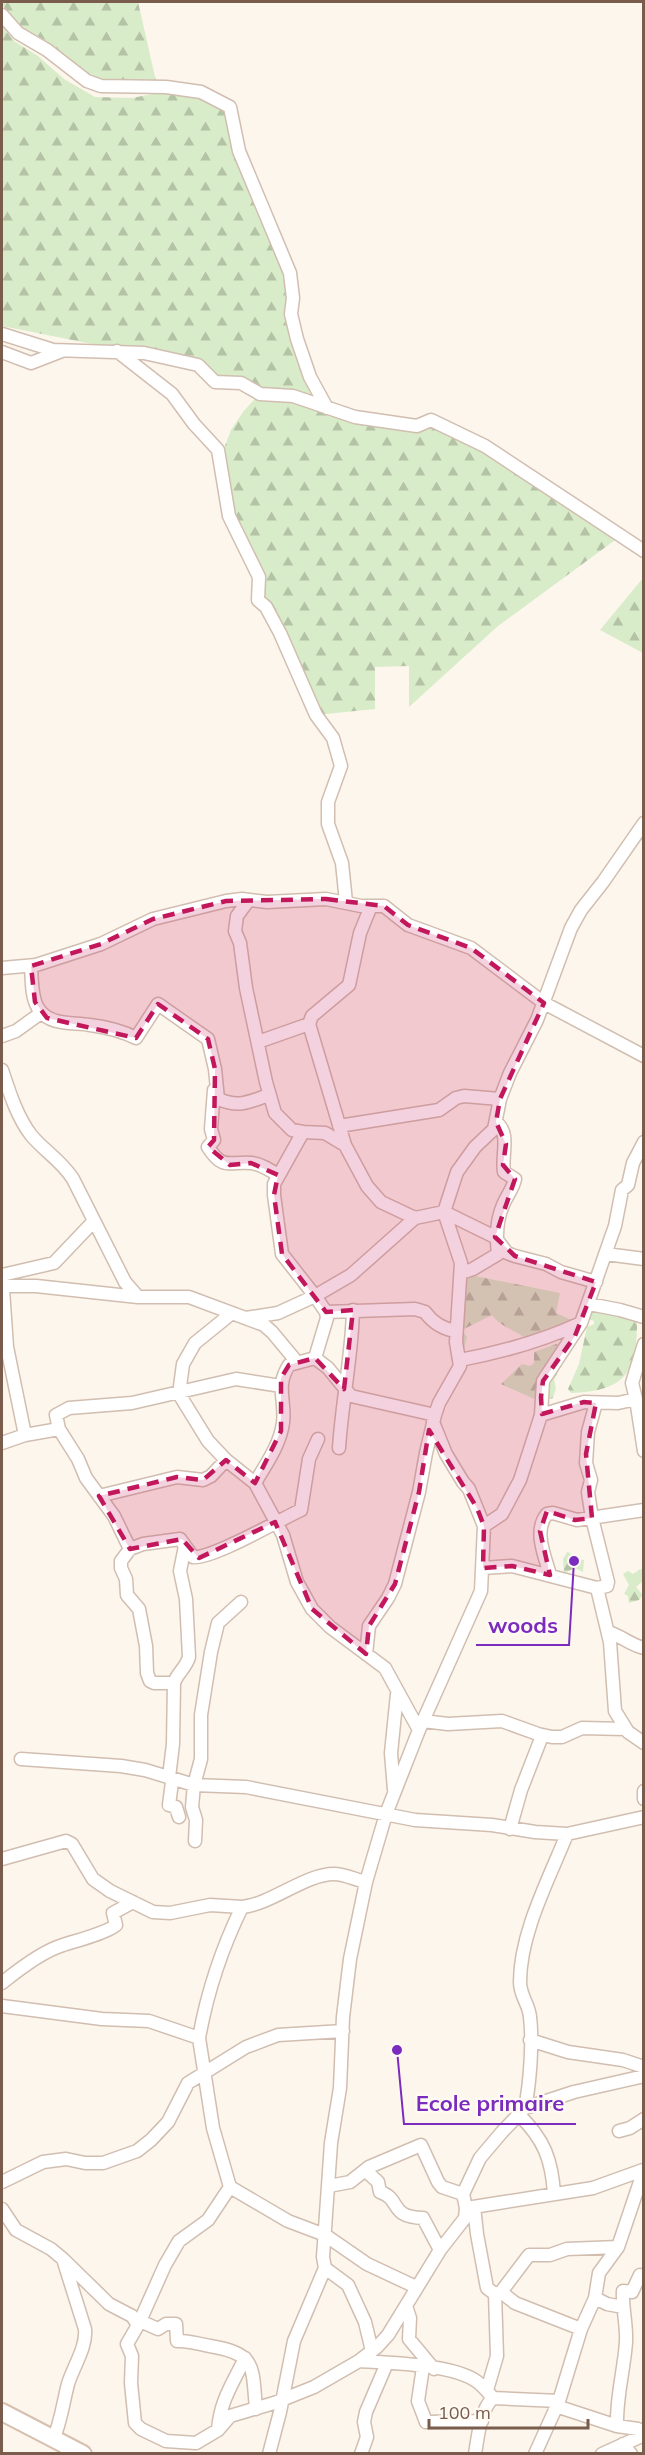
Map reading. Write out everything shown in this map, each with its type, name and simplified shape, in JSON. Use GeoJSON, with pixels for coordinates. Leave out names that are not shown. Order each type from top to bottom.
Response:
{"type":"FeatureCollection","features":[{"type":"Feature","properties":{"kind":"street"},"geometry":{"type":"LineString","coordinates":[[2,15],[18,33],[48,50],[87,81],[101,86],[166,87],[201,92],[230,107],[239,151],[290,273],[293,298],[291,314],[297,339],[310,377],[327,408]]}},
{"type":"Feature","properties":{"kind":"street"},"geometry":{"type":"LineString","coordinates":[[2,333],[53,350],[144,353],[198,365],[215,382],[241,383],[260,394],[293,396],[355,417],[417,426],[431,420],[485,446],[644,551]]}},
{"type":"Feature","properties":{"kind":"street"},"geometry":{"type":"LineString","coordinates":[[2,352],[32,363],[64,350]]}},
{"type":"Feature","properties":{"kind":"street"},"geometry":{"type":"LineString","coordinates":[[117,351],[172,394],[194,424],[218,450],[229,516],[259,577],[258,600],[266,607],[280,633],[316,715],[333,738],[341,766],[328,802],[328,824],[342,863],[346,902]]}},
{"type":"Feature","properties":{"kind":"street"},"geometry":{"type":"LineString","coordinates":[[366,1654],[369,1626],[395,1584],[419,1492],[434,1418],[439,1403],[455,1377],[460,1360],[456,1331],[460,1257],[444,1212],[458,1172],[494,1129],[500,1100],[544,1003],[571,928],[580,910],[603,882],[644,823]]}},
{"type":"Feature","properties":{"kind":"street"},"geometry":{"type":"LineString","coordinates":[[2,968],[31,966],[101,944],[153,919],[215,903],[242,899],[267,902],[308,899],[346,902],[361,906],[384,906],[408,925],[471,948],[544,1003],[644,1056]]}},
{"type":"Feature","properties":{"kind":"street"},"geometry":{"type":"LineString","coordinates":[[248,901],[237,916],[236,931],[269,1095],[275,1113],[283,1124],[292,1130],[325,1133],[345,1145]]}},
{"type":"Feature","properties":{"kind":"street"},"geometry":{"type":"LineString","coordinates":[[372,906],[360,933],[349,985],[317,1011],[309,1024],[345,1145],[367,1186],[381,1202],[415,1218]]}},
{"type":"Feature","properties":{"kind":"street"},"geometry":{"type":"LineString","coordinates":[[31,966],[35,1002],[47,1018],[124,1032],[136,1038],[158,1004],[208,1039],[215,1069],[218,1099],[231,1104],[244,1104],[269,1095]]}},
{"type":"Feature","properties":{"kind":"street"},"geometry":{"type":"LineString","coordinates":[[2,1036],[16,1031],[41,1012]]}},
{"type":"Feature","properties":{"kind":"street"},"geometry":{"type":"LineString","coordinates":[[258,1042],[309,1024]]}},
{"type":"Feature","properties":{"kind":"street"},"geometry":{"type":"LineString","coordinates":[[215,1069],[211,1129],[214,1140],[208,1147],[220,1161],[230,1165],[251,1163],[278,1175]]}},
{"type":"Feature","properties":{"kind":"street"},"geometry":{"type":"LineString","coordinates":[[2,1070],[23,1121],[32,1135],[64,1164],[125,1282],[138,1297]]}},
{"type":"Feature","properties":{"kind":"street"},"geometry":{"type":"LineString","coordinates":[[339,1126],[439,1110],[456,1098],[464,1096],[500,1100]]}},
{"type":"Feature","properties":{"kind":"street"},"geometry":{"type":"LineString","coordinates":[[460,1273],[474,1269],[498,1254],[495,1237],[503,1205],[513,1190],[515,1179],[504,1172],[502,1159],[506,1144],[501,1126],[496,1122]]}},
{"type":"Feature","properties":{"kind":"street"},"geometry":{"type":"LineString","coordinates":[[303,1132],[278,1175],[274,1184],[274,1195],[282,1254],[326,1312],[327,1318],[315,1358]]}},
{"type":"Feature","properties":{"kind":"street"},"geometry":{"type":"LineString","coordinates":[[484,1526],[502,1514],[514,1492],[532,1448],[541,1415],[543,1381],[575,1336],[581,1323],[615,1226],[622,1190],[628,1185],[633,1163],[644,1142]]}},
{"type":"Feature","properties":{"kind":"street"},"geometry":{"type":"LineString","coordinates":[[245,1318],[278,1313],[315,1296],[351,1275],[415,1218],[444,1212],[495,1237],[507,1253],[596,1282]]}},
{"type":"Feature","properties":{"kind":"street"},"geometry":{"type":"LineString","coordinates":[[2,1279],[54,1263],[94,1221]]}},
{"type":"Feature","properties":{"kind":"street"},"geometry":{"type":"LineString","coordinates":[[606,1254],[644,1259]]}},
{"type":"Feature","properties":{"kind":"street"},"geometry":{"type":"LineString","coordinates":[[2,1279],[36,1286],[138,1297],[189,1297],[264,1325],[297,1362]]}},
{"type":"Feature","properties":{"kind":"street"},"geometry":{"type":"LineString","coordinates":[[2,1279],[7,1347],[25,1435]]}},
{"type":"Feature","properties":{"kind":"street"},"geometry":{"type":"LineString","coordinates":[[589,1304],[644,1317]]}},
{"type":"Feature","properties":{"kind":"street"},"geometry":{"type":"LineString","coordinates":[[339,1448],[344,1390],[352,1351],[352,1310]]}},
{"type":"Feature","properties":{"kind":"street"},"geometry":{"type":"LineString","coordinates":[[326,1312],[419,1310],[426,1312],[432,1322],[456,1331]]}},
{"type":"Feature","properties":{"kind":"street"},"geometry":{"type":"LineString","coordinates":[[232,1313],[195,1343],[183,1364],[179,1394],[208,1441],[226,1460],[255,1483],[283,1535],[297,1582],[312,1609],[330,1627],[385,1668],[421,1726]]}},
{"type":"Feature","properties":{"kind":"street"},"geometry":{"type":"LineString","coordinates":[[460,1360],[533,1343],[581,1323]]}},
{"type":"Feature","properties":{"kind":"street"},"geometry":{"type":"LineString","coordinates":[[644,1344],[632,1383],[644,1451]]}},
{"type":"Feature","properties":{"kind":"street"},"geometry":{"type":"LineString","coordinates":[[315,1358],[328,1368],[344,1390],[357,1398],[434,1418]]}},
{"type":"Feature","properties":{"kind":"street"},"geometry":{"type":"LineString","coordinates":[[255,1483],[275,1448],[284,1421],[282,1374],[289,1365],[315,1358]]}},
{"type":"Feature","properties":{"kind":"street"},"geometry":{"type":"LineString","coordinates":[[130,1549],[114,1516],[86,1478],[78,1459],[59,1429],[56,1415],[69,1408],[132,1403],[236,1379],[281,1386]]}},
{"type":"Feature","properties":{"kind":"street"},"geometry":{"type":"LineString","coordinates":[[541,1415],[584,1402],[618,1403],[636,1399]]}},
{"type":"Feature","properties":{"kind":"street"},"geometry":{"type":"LineString","coordinates":[[483,1568],[512,1566],[597,1588],[607,1586],[608,1582],[591,1518],[588,1490],[591,1475],[586,1463],[588,1432],[596,1403]]}},
{"type":"Feature","properties":{"kind":"street"},"geometry":{"type":"LineString","coordinates":[[269,2454],[294,2342],[325,2268],[323,2257],[331,2143],[340,2088],[350,1959],[366,1882],[394,1793],[481,1591],[484,1526],[469,1489],[446,1454],[434,1418]]}},
{"type":"Feature","properties":{"kind":"street"},"geometry":{"type":"LineString","coordinates":[[2,1443],[25,1435],[59,1429]]}},
{"type":"Feature","properties":{"kind":"street"},"geometry":{"type":"LineString","coordinates":[[174,1683],[150,1681],[139,1609],[127,1595],[121,1561],[130,1549],[143,1544],[180,1539],[193,1557],[199,1558],[301,1510],[309,1459],[318,1438]]}},
{"type":"Feature","properties":{"kind":"street"},"geometry":{"type":"LineString","coordinates":[[99,1496],[177,1478],[203,1480],[211,1476],[226,1460]]}},
{"type":"Feature","properties":{"kind":"street"},"geometry":{"type":"LineString","coordinates":[[550,1575],[540,1535],[544,1517],[548,1514],[553,1513],[574,1520],[644,1510]]}},
{"type":"Feature","properties":{"kind":"street"},"geometry":{"type":"LineString","coordinates":[[179,1817],[176,1807],[169,1805],[172,1782],[169,1777],[173,1743],[174,1683],[177,1674],[187,1664],[189,1657],[187,1606],[180,1571],[185,1546]]}},
{"type":"Feature","properties":{"kind":"street"},"geometry":{"type":"LineString","coordinates":[[597,1588],[608,1632],[615,1708],[625,1729],[643,1742]]}},
{"type":"Feature","properties":{"kind":"street"},"geometry":{"type":"LineString","coordinates":[[195,1841],[196,1820],[192,1807],[194,1785],[201,1759],[201,1714],[214,1638],[220,1620],[241,1602]]}},
{"type":"Feature","properties":{"kind":"street"},"geometry":{"type":"LineString","coordinates":[[608,1632],[627,1639],[633,1646],[644,1648]]}},
{"type":"Feature","properties":{"kind":"street"},"geometry":{"type":"LineString","coordinates":[[394,1793],[392,1753],[398,1692]]}},
{"type":"Feature","properties":{"kind":"street"},"geometry":{"type":"LineString","coordinates":[[421,1726],[502,1721],[542,1736],[562,1737],[582,1728],[625,1729]]}},
{"type":"Feature","properties":{"kind":"street"},"geometry":{"type":"LineString","coordinates":[[510,1829],[521,1790],[542,1736]]}},
{"type":"Feature","properties":{"kind":"street"},"geometry":{"type":"LineString","coordinates":[[21,1759],[121,1766],[194,1785],[246,1787],[415,1820],[492,1825],[510,1829],[567,1834],[642,1813]]}},
{"type":"Feature","properties":{"kind":"street"},"geometry":{"type":"LineString","coordinates":[[644,1791],[644,1799]]}},
{"type":"Feature","properties":{"kind":"street"},"geometry":{"type":"LineString","coordinates":[[554,2194],[549,2155],[522,2111],[529,2088],[530,2040],[529,2011],[520,1993],[520,1979],[533,1917],[567,1834]]}},
{"type":"Feature","properties":{"kind":"street"},"geometry":{"type":"LineString","coordinates":[[2,1859],[66,1841],[72,1844],[93,1879],[110,1891],[153,1912],[170,1913],[210,1905],[255,1906],[291,1887],[334,1874],[366,1882]]}},
{"type":"Feature","properties":{"kind":"street"},"geometry":{"type":"LineString","coordinates":[[2,1983],[60,1945],[81,1941],[93,1934],[113,1928],[116,1925],[113,1913],[133,1902]]}},
{"type":"Feature","properties":{"kind":"street"},"geometry":{"type":"LineString","coordinates":[[242,1907],[225,1943],[204,2008],[199,2038],[215,2138],[230,2187],[288,2221],[325,2235],[367,2264],[416,2287]]}},
{"type":"Feature","properties":{"kind":"street"},"geometry":{"type":"LineString","coordinates":[[2,2006],[102,2019],[149,2021],[199,2038]]}},
{"type":"Feature","properties":{"kind":"street"},"geometry":{"type":"LineString","coordinates":[[2,2182],[43,2162],[66,2159],[85,2163],[103,2163],[137,2151],[152,2140],[168,2122],[188,2083],[246,2047],[270,2037],[344,2031]]}},
{"type":"Feature","properties":{"kind":"street"},"geometry":{"type":"LineString","coordinates":[[530,2040],[568,2052],[623,2060],[644,2067]]}},
{"type":"Feature","properties":{"kind":"street"},"geometry":{"type":"LineString","coordinates":[[463,2194],[480,2158],[522,2111],[574,2092],[644,2076]]}},
{"type":"Feature","properties":{"kind":"street"},"geometry":{"type":"LineString","coordinates":[[619,2132],[644,2119]]}},
{"type":"Feature","properties":{"kind":"street"},"geometry":{"type":"LineString","coordinates":[[329,2186],[357,2179],[365,2170],[421,2145],[438,2182],[442,2187],[463,2194],[470,2208],[487,2288],[515,2303],[581,2329]]}},
{"type":"Feature","properties":{"kind":"street"},"geometry":{"type":"LineString","coordinates":[[365,2170],[378,2182],[380,2192],[389,2194],[400,2211],[412,2219],[423,2218],[440,2250]]}},
{"type":"Feature","properties":{"kind":"street"},"geometry":{"type":"LineString","coordinates":[[470,2208],[593,2188],[644,2170]]}},
{"type":"Feature","properties":{"kind":"street"},"geometry":{"type":"LineString","coordinates":[[535,2454],[558,2404],[581,2329],[595,2298],[599,2272],[618,2247],[644,2170]]}},
{"type":"Feature","properties":{"kind":"street"},"geometry":{"type":"LineString","coordinates":[[230,2187],[208,2220],[179,2241],[165,2265],[128,2344],[132,2356],[131,2383],[135,2423],[153,2436],[180,2444],[196,2443],[218,2430],[230,2416],[256,2409],[314,2387],[372,2351],[388,2335],[416,2287],[470,2208]]}},
{"type":"Feature","properties":{"kind":"street"},"geometry":{"type":"LineString","coordinates":[[2,2209],[16,2230],[45,2245],[63,2259],[109,2304],[132,2316],[139,2323],[158,2329],[166,2324],[176,2324],[177,2341],[187,2340],[237,2351],[250,2365],[256,2409]]}},
{"type":"Feature","properties":{"kind":"street"},"geometry":{"type":"LineString","coordinates":[[475,2454],[497,2356],[498,2293],[529,2255],[550,2255],[567,2249],[618,2247]]}},
{"type":"Feature","properties":{"kind":"street"},"geometry":{"type":"LineString","coordinates":[[53,2440],[58,2429],[68,2382],[86,2335],[63,2259]]}},
{"type":"Feature","properties":{"kind":"street"},"geometry":{"type":"LineString","coordinates":[[325,2268],[348,2285],[365,2322],[372,2351]]}},
{"type":"Feature","properties":{"kind":"street"},"geometry":{"type":"LineString","coordinates":[[617,2426],[617,2407],[624,2369],[626,2339],[623,2291],[632,2292],[640,2275]]}},
{"type":"Feature","properties":{"kind":"street"},"geometry":{"type":"LineString","coordinates":[[595,2298],[607,2304],[623,2307]]}},
{"type":"Feature","properties":{"kind":"street"},"geometry":{"type":"LineString","coordinates":[[406,2306],[410,2318],[409,2339],[428,2368]]}},
{"type":"Feature","properties":{"kind":"street"},"geometry":{"type":"LineString","coordinates":[[218,2430],[219,2409],[245,2358]]}},
{"type":"Feature","properties":{"kind":"street"},"geometry":{"type":"LineString","coordinates":[[359,2361],[461,2373],[475,2380],[490,2394],[558,2404],[617,2426],[639,2429],[644,2434],[627,2449],[602,2454]]}},
{"type":"Feature","properties":{"kind":"street"},"geometry":{"type":"LineString","coordinates":[[361,2454],[367,2437],[364,2422],[366,2412],[387,2363]]}},
{"type":"Feature","properties":{"kind":"street"},"geometry":{"type":"LineString","coordinates":[[428,2368],[418,2401],[426,2422],[482,2421]]}},
{"type":"Feature","properties":{"kind":"street"},"geometry":{"type":"LineString","coordinates":[[2,2412],[80,2453]]}},
{"type":"Feature","properties":{"kind":"highlighted area"},"geometry":{"type":"Polygon","coordinates":[[[326,899],[384,906],[408,925],[471,948],[544,1003],[500,1099],[496,1122],[506,1144],[503,1165],[515,1179],[495,1237],[515,1256],[596,1282],[575,1336],[543,1381],[541,1397],[542,1414],[584,1402],[596,1403],[586,1454],[592,1518],[575,1520],[547,1511],[540,1531],[550,1575],[512,1566],[483,1568],[484,1526],[477,1508],[429,1430],[419,1492],[395,1584],[369,1626],[366,1654],[312,1609],[275,1522],[199,1558],[182,1539],[130,1549],[99,1496],[177,1477],[203,1480],[226,1460],[255,1483],[281,1431],[281,1378],[289,1365],[315,1358],[344,1389],[353,1310],[326,1312],[282,1254],[274,1195],[278,1175],[251,1163],[230,1165],[208,1147],[214,1140],[215,1069],[208,1039],[158,1004],[136,1038],[47,1018],[35,1002],[31,966],[101,944],[153,919],[226,901],[326,899]]]}},
{"type":"Feature","properties":{"kind":"green space"},"geometry":{"type":"Polygon","coordinates":[[[2,2],[138,2],[156,81],[102,81],[89,76],[45,40],[22,28],[2,5],[2,2]]]}},
{"type":"Feature","properties":{"kind":"green space"},"geometry":{"type":"Polygon","coordinates":[[[2,26],[14,41],[38,56],[64,79],[95,97],[132,98],[158,93],[201,92],[230,107],[239,151],[290,273],[293,323],[327,408],[417,426],[431,420],[622,535],[498,626],[409,707],[409,666],[375,667],[375,709],[316,715],[266,607],[259,577],[238,537],[221,456],[231,430],[259,394],[215,382],[198,365],[2,326],[2,26]]]}},
{"type":"Feature","properties":{"kind":"green space"},"geometry":{"type":"Polygon","coordinates":[[[643,578],[643,653],[600,630],[643,578]]]}},
{"type":"Feature","properties":{"kind":"green space"},"geometry":{"type":"Polygon","coordinates":[[[465,1274],[560,1293],[556,1313],[574,1321],[529,1341],[500,1323],[492,1315],[462,1330],[467,1337],[463,1352],[460,1345],[465,1274]]]}},
{"type":"Feature","properties":{"kind":"green space"},"geometry":{"type":"Polygon","coordinates":[[[594,1308],[637,1323],[634,1356],[624,1377],[615,1384],[589,1392],[571,1393],[568,1389],[579,1364],[587,1327],[594,1324],[594,1321],[588,1319],[594,1308]]]}},
{"type":"Feature","properties":{"kind":"green space"},"geometry":{"type":"Polygon","coordinates":[[[570,1339],[565,1359],[554,1380],[556,1388],[553,1398],[541,1402],[501,1384],[522,1364],[530,1366],[534,1363],[534,1352],[570,1339]]]}},
{"type":"Feature","properties":{"kind":"green space"},"geometry":{"type":"Polygon","coordinates":[[[567,1552],[570,1553],[572,1559],[584,1560],[583,1572],[575,1568],[564,1573],[563,1559],[567,1552]]]}},
{"type":"Feature","properties":{"kind":"green space"},"geometry":{"type":"Polygon","coordinates":[[[643,1569],[643,1581],[636,1587],[643,1595],[639,1600],[629,1603],[628,1596],[624,1594],[629,1585],[623,1574],[628,1571],[633,1574],[643,1569]]]}},
{"type":"Feature","properties":{"kind":"place","name":"woods"},"geometry":{"type":"Point","coordinates":[574,1561]}},
{"type":"Feature","properties":{"kind":"place","name":"Ecole primaire"},"geometry":{"type":"Point","coordinates":[397,2050]}}]}
